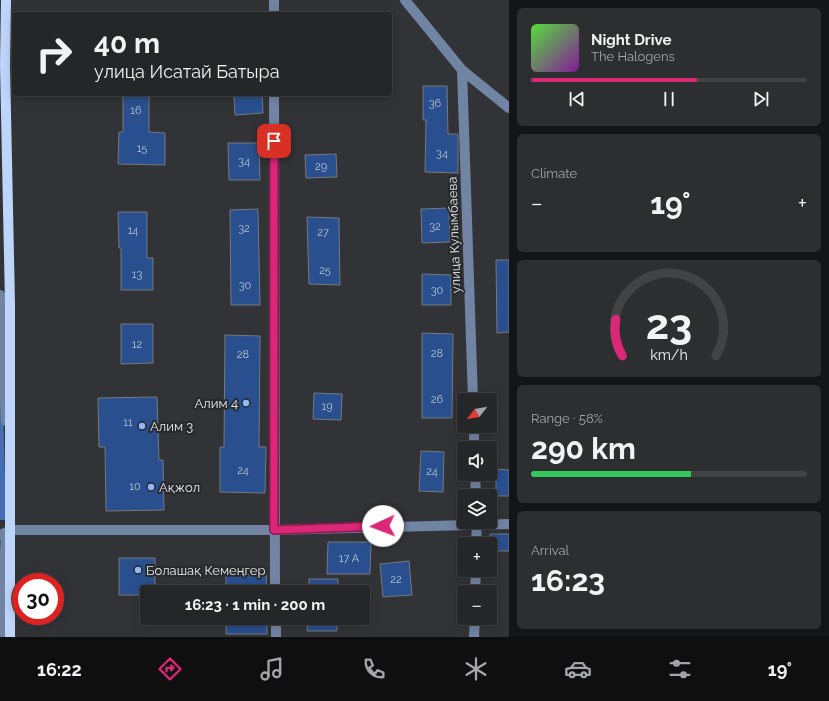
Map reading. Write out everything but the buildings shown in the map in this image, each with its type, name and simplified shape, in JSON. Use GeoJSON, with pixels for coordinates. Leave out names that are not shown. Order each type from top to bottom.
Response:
{"type":"FeatureCollection","features":[{"type":"Feature","properties":{"kind":"main road"},"geometry":{"type":"LineString","coordinates":[[6,0],[3,66],[5,304],[11,530],[10,637]]}},
{"type":"Feature","properties":{"kind":"street"},"geometry":{"type":"LineString","coordinates":[[274,0],[274,12]]}},
{"type":"Feature","properties":{"kind":"street"},"geometry":{"type":"LineString","coordinates":[[405,0],[462,70],[509,108]]}},
{"type":"Feature","properties":{"kind":"street","name":"улица Кулымбаева"},"geometry":{"type":"LineString","coordinates":[[462,70],[473,393]]}},
{"type":"Feature","properties":{"kind":"street"},"geometry":{"type":"LineString","coordinates":[[274,96],[275,585]]}},
{"type":"Feature","properties":{"kind":"street"},"geometry":{"type":"LineString","coordinates":[[0,295],[8,484],[0,637]]}},
{"type":"Feature","properties":{"kind":"street"},"geometry":{"type":"LineString","coordinates":[[0,535],[11,530],[274,530],[457,524]]}},
{"type":"Feature","properties":{"kind":"street"},"geometry":{"type":"LineString","coordinates":[[497,524],[509,524]]}},
{"type":"Feature","properties":{"kind":"street"},"geometry":{"type":"LineString","coordinates":[[276,625],[276,637]]}},
{"type":"Feature","properties":{"kind":"street"},"geometry":{"type":"LineString","coordinates":[[474,637],[475,625]]}},
{"type":"Feature","properties":{"kind":"shaded area"},"geometry":{"type":"Polygon","coordinates":[[[1,316],[6,520],[0,520],[1,316]]]}},
{"type":"Feature","properties":{"kind":"place","name":"Алим 4"},"geometry":{"type":"Point","coordinates":[246,403]}},
{"type":"Feature","properties":{"kind":"place","name":"Алим 3"},"geometry":{"type":"Point","coordinates":[142,426]}},
{"type":"Feature","properties":{"kind":"place","name":"Ақжол"},"geometry":{"type":"Point","coordinates":[151,487]}},
{"type":"Feature","properties":{"kind":"place","name":"Болашақ Кемеңгер"},"geometry":{"type":"Point","coordinates":[138,570]}},
{"type":"Feature","properties":{"kind":"route"},"geometry":{"type":"LineString","coordinates":[[274,141],[274,530],[383,526]]}}]}
